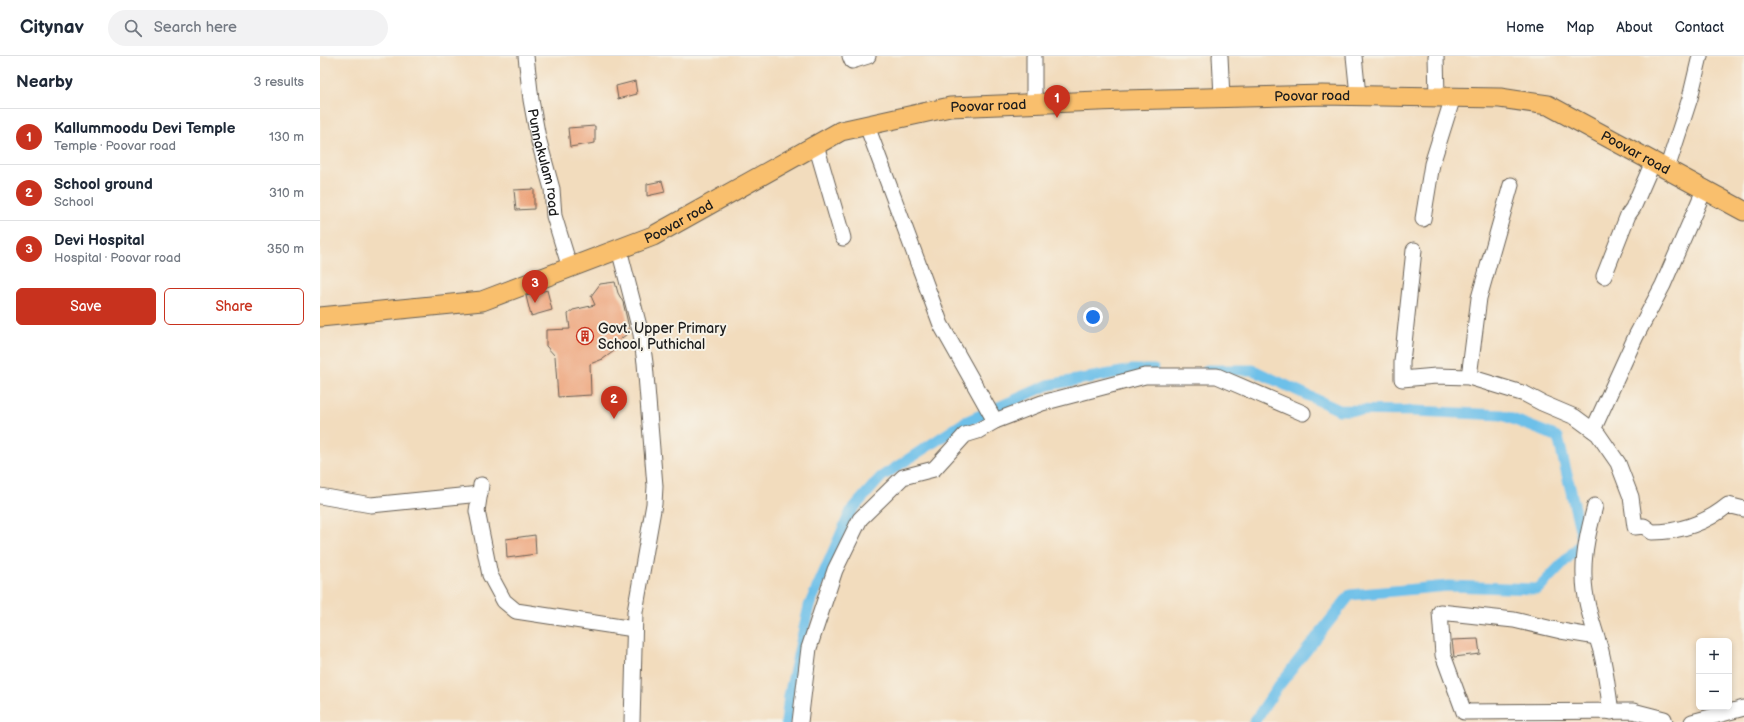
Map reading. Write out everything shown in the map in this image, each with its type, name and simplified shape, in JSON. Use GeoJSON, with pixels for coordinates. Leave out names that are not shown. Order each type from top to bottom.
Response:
{"type":"FeatureCollection","features":[{"type":"Feature","properties":{"kind":"main road","name":"Poovar road"},"geometry":{"type":"LineString","coordinates":[[320,317],[482,301],[653,236],[842,132],[950,107],[1222,97],[1358,95],[1500,98],[1548,105],[1744,210]]}},
{"type":"Feature","properties":{"kind":"street","name":"Punnakulam road"},"geometry":{"type":"LineString","coordinates":[[526,56],[531,100],[538,138],[552,190],[554,216],[570,268]]}},
{"type":"Feature","properties":{"kind":"street"},"geometry":{"type":"LineString","coordinates":[[850,56],[852,61],[868,56]]}},
{"type":"Feature","properties":{"kind":"street"},"geometry":{"type":"LineString","coordinates":[[1034,56],[1034,104]]}},
{"type":"Feature","properties":{"kind":"street"},"geometry":{"type":"LineString","coordinates":[[1220,56],[1222,97]]}},
{"type":"Feature","properties":{"kind":"street"},"geometry":{"type":"LineString","coordinates":[[1354,56],[1358,95]]}},
{"type":"Feature","properties":{"kind":"street"},"geometry":{"type":"LineString","coordinates":[[1423,219],[1445,97],[1436,56]]}},
{"type":"Feature","properties":{"kind":"street"},"geometry":{"type":"LineString","coordinates":[[1604,276],[1628,215],[1660,165],[1690,98],[1700,56]]}},
{"type":"Feature","properties":{"kind":"street"},"geometry":{"type":"LineString","coordinates":[[867,126],[941,325],[991,415]]}},
{"type":"Feature","properties":{"kind":"street"},"geometry":{"type":"LineString","coordinates":[[816,146],[842,238]]}},
{"type":"Feature","properties":{"kind":"street"},"geometry":{"type":"LineString","coordinates":[[1469,377],[1479,298],[1511,185]]}},
{"type":"Feature","properties":{"kind":"street"},"geometry":{"type":"LineString","coordinates":[[1594,430],[1636,336],[1663,285],[1705,188]]}},
{"type":"Feature","properties":{"kind":"street"},"geometry":{"type":"LineString","coordinates":[[619,249],[641,334],[645,363],[655,486],[654,504],[635,612],[632,722]]}},
{"type":"Feature","properties":{"kind":"street"},"geometry":{"type":"LineString","coordinates":[[1414,250],[1403,354],[1402,379],[1436,376],[1469,377],[1525,394],[1575,417],[1598,434],[1618,463],[1631,497],[1635,527],[1644,526],[1652,532],[1668,532],[1699,524],[1714,517],[1728,506],[1744,509]]}},
{"type":"Feature","properties":{"kind":"street"},"geometry":{"type":"LineString","coordinates":[[800,722],[809,648],[835,570],[860,519],[903,478],[934,469],[965,435],[978,431],[991,415],[1145,376],[1217,376],[1303,413]]}},
{"type":"Feature","properties":{"kind":"street"},"geometry":{"type":"LineString","coordinates":[[320,496],[371,505],[480,490],[477,511],[490,575],[504,601],[516,611],[634,629]]}},
{"type":"Feature","properties":{"kind":"street"},"geometry":{"type":"LineString","coordinates":[[1595,506],[1589,529],[1584,577],[1589,610],[1601,653],[1611,712]]}},
{"type":"Feature","properties":{"kind":"street"},"geometry":{"type":"LineString","coordinates":[[1597,637],[1561,631],[1514,620],[1440,612],[1443,655],[1464,712],[1633,711],[1664,719],[1665,722]]}},
{"type":"Feature","properties":{"kind":"street"},"geometry":{"type":"LineString","coordinates":[[1692,722],[1744,708]]}},
{"type":"Feature","properties":{"kind":"building"},"geometry":{"type":"Polygon","coordinates":[[[635,81],[637,94],[618,99],[616,86],[635,81]]]}},
{"type":"Feature","properties":{"kind":"building"},"geometry":{"type":"Polygon","coordinates":[[[595,126],[595,143],[570,147],[568,128],[595,126]]]}},
{"type":"Feature","properties":{"kind":"building"},"geometry":{"type":"Polygon","coordinates":[[[662,181],[665,192],[647,196],[647,184],[662,181]]]}},
{"type":"Feature","properties":{"kind":"building"},"geometry":{"type":"Polygon","coordinates":[[[534,189],[534,209],[516,210],[514,190],[534,189]]]}},
{"type":"Feature","properties":{"kind":"building","name":"Govt. Upper Primary School, Puthichal"},"geometry":{"type":"Polygon","coordinates":[[[615,282],[618,293],[623,302],[630,332],[619,340],[617,349],[603,359],[590,364],[591,395],[558,397],[555,356],[546,346],[546,330],[570,329],[568,314],[573,310],[595,305],[591,296],[600,284],[615,282]]]}},
{"type":"Feature","properties":{"kind":"building"},"geometry":{"type":"Polygon","coordinates":[[[547,290],[552,310],[531,316],[526,296],[547,290]]]}},
{"type":"Feature","properties":{"kind":"building"},"geometry":{"type":"Polygon","coordinates":[[[535,535],[536,554],[507,558],[506,539],[535,535]]]}},
{"type":"Feature","properties":{"kind":"building"},"geometry":{"type":"Polygon","coordinates":[[[1478,639],[1480,654],[1454,657],[1452,640],[1478,639]]]}},
{"type":"Feature","properties":{"kind":"waterway"},"geometry":{"type":"LineString","coordinates":[[786,722],[789,696],[809,606],[851,511],[881,477],[965,422],[1048,385],[1133,370],[1154,370]]}},
{"type":"Feature","properties":{"kind":"waterway"},"geometry":{"type":"LineString","coordinates":[[1207,370],[1253,370],[1339,410],[1414,411],[1502,415],[1558,437],[1583,542],[1538,589],[1448,586],[1350,595],[1277,688],[1254,722]]}},
{"type":"Feature","properties":{"kind":"place","name":"Kallummoodu Devi Temple"},"geometry":{"type":"Point","coordinates":[1057,118]}},
{"type":"Feature","properties":{"kind":"place","name":"Devi Hospital"},"geometry":{"type":"Point","coordinates":[535,303]}},
{"type":"Feature","properties":{"kind":"place","name":"Govt. Upper Primary School, Puthichal"},"geometry":{"type":"Point","coordinates":[585,336]}},
{"type":"Feature","properties":{"kind":"place","name":"School ground"},"geometry":{"type":"Point","coordinates":[614,419]}}]}
